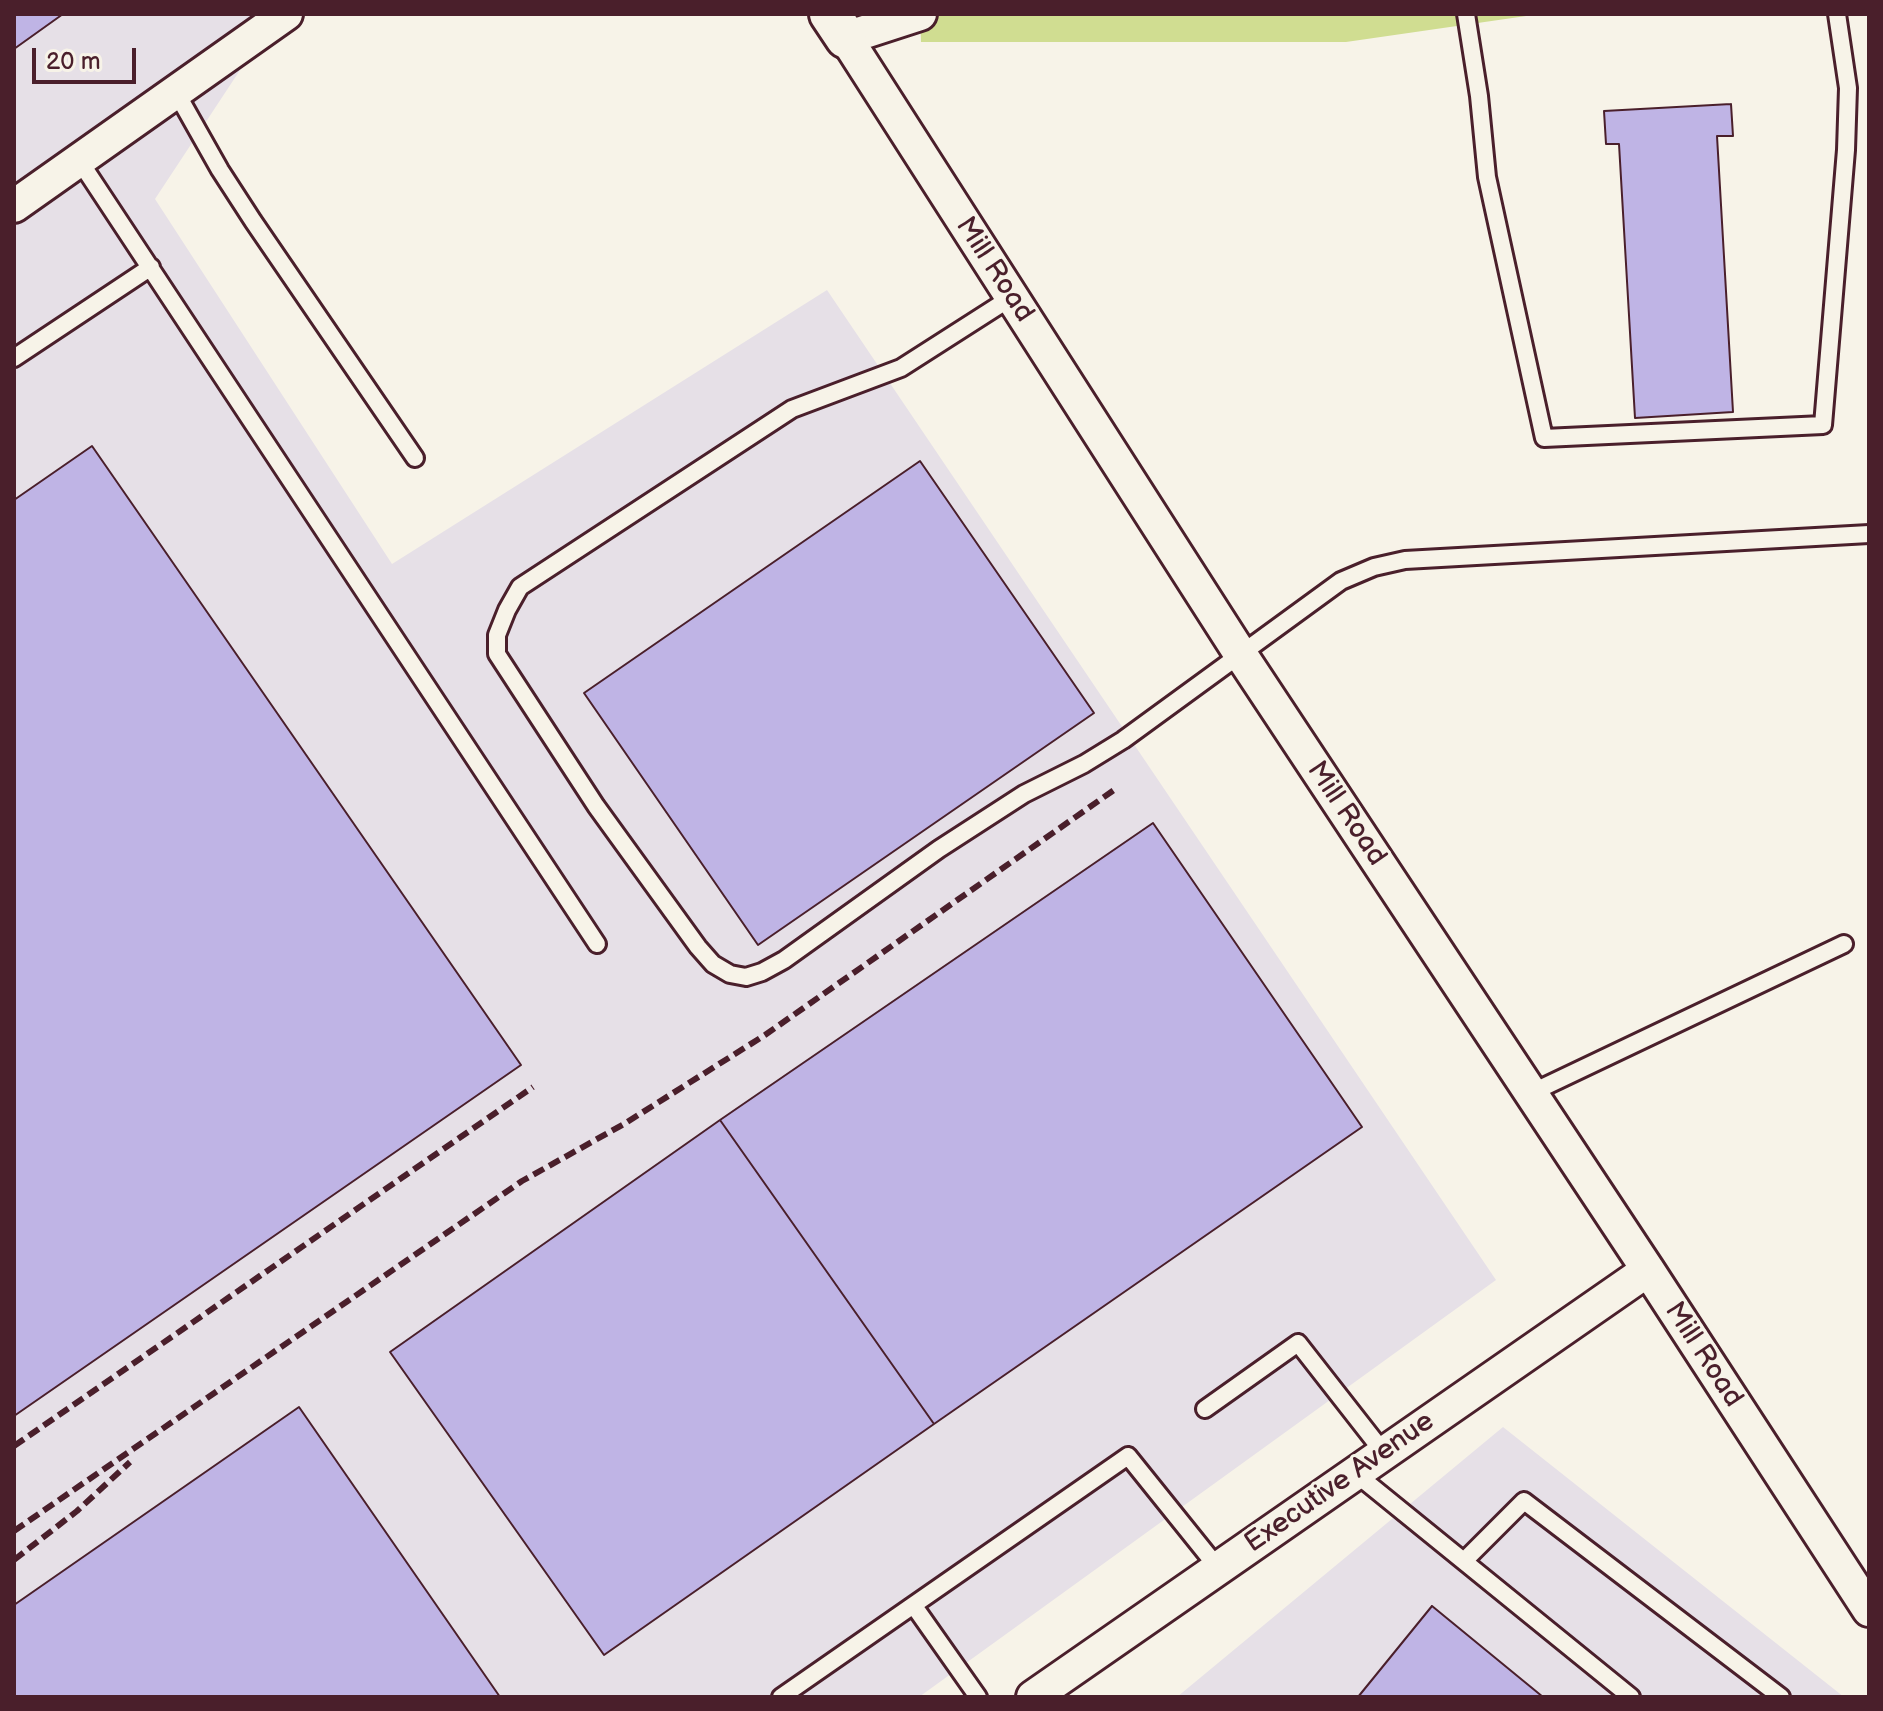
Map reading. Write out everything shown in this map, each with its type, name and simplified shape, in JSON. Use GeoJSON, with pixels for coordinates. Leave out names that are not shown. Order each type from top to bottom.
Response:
{"type":"FeatureCollection","features":[{"type":"Feature","properties":{"kind":"street"},"geometry":{"type":"LineString","coordinates":[[14,206],[286,14]]}},
{"type":"Feature","properties":{"kind":"street"},"geometry":{"type":"LineString","coordinates":[[838,26],[920,14]]}},
{"type":"Feature","properties":{"kind":"street","name":"Mill Road"},"geometry":{"type":"LineString","coordinates":[[838,26],[1241,655],[1869,1610]]}},
{"type":"Feature","properties":{"kind":"street","name":"Executive Avenue"},"geometry":{"type":"LineString","coordinates":[[1033,1697],[1648,1270]]}},
{"type":"Feature","properties":{"kind":"lane"},"geometry":{"type":"LineString","coordinates":[[1466,14],[1479,96],[1487,177],[1544,438],[1823,425],[1846,150],[1848,88],[1837,14]]}},
{"type":"Feature","properties":{"kind":"lane"},"geometry":{"type":"LineString","coordinates":[[176,92],[228,183],[415,458]]}},
{"type":"Feature","properties":{"kind":"lane"},"geometry":{"type":"LineString","coordinates":[[79,160],[597,944]]}},
{"type":"Feature","properties":{"kind":"lane"},"geometry":{"type":"LineString","coordinates":[[14,358],[151,267]]}},
{"type":"Feature","properties":{"kind":"lane"},"geometry":{"type":"LineString","coordinates":[[1012,297],[901,368],[792,409],[520,587],[507,610],[497,635],[497,654],[596,806],[698,947],[713,964],[730,974],[746,977],[784,960],[980,822],[1024,794],[1123,740],[1341,581],[1374,567],[1405,560],[1869,534]]}},
{"type":"Feature","properties":{"kind":"lane"},"geometry":{"type":"LineString","coordinates":[[1531,1093],[1844,944]]}},
{"type":"Feature","properties":{"kind":"lane"},"geometry":{"type":"LineString","coordinates":[[1205,1409],[1298,1343],[1384,1453]]}},
{"type":"Feature","properties":{"kind":"lane"},"geometry":{"type":"LineString","coordinates":[[781,1697],[1128,1456],[1218,1568]]}},
{"type":"Feature","properties":{"kind":"lane"},"geometry":{"type":"LineString","coordinates":[[1355,1473],[1631,1697]]}},
{"type":"Feature","properties":{"kind":"lane"},"geometry":{"type":"LineString","coordinates":[[1464,1561],[1524,1501],[1781,1697]]}},
{"type":"Feature","properties":{"kind":"lane"},"geometry":{"type":"LineString","coordinates":[[914,1606],[978,1697]]}},
{"type":"Feature","properties":{"kind":"shaded area"},"geometry":{"type":"Polygon","coordinates":[[[14,14],[277,14],[155,199],[392,564],[827,290],[1496,1280],[919,1697],[14,1697],[14,14]]]}},
{"type":"Feature","properties":{"kind":"shaded area"},"geometry":{"type":"Polygon","coordinates":[[[1503,1427],[1844,1697],[1177,1697],[1503,1427]]]}},
{"type":"Feature","properties":{"kind":"green space"},"geometry":{"type":"Polygon","coordinates":[[[920,14],[1540,14],[1346,42],[921,42],[920,14]]]}},
{"type":"Feature","properties":{"kind":"building"},"geometry":{"type":"Polygon","coordinates":[[[14,14],[63,14],[14,49],[14,14]]]}},
{"type":"Feature","properties":{"kind":"building"},"geometry":{"type":"Polygon","coordinates":[[[1731,104],[1733,136],[1717,136],[1733,412],[1635,418],[1619,144],[1606,144],[1604,111],[1731,104]]]}},
{"type":"Feature","properties":{"kind":"building"},"geometry":{"type":"Polygon","coordinates":[[[92,446],[521,1065],[14,1416],[14,500],[92,446]]]}},
{"type":"Feature","properties":{"kind":"building"},"geometry":{"type":"Polygon","coordinates":[[[920,461],[1094,713],[758,945],[584,693],[920,461]]]}},
{"type":"Feature","properties":{"kind":"building"},"geometry":{"type":"Polygon","coordinates":[[[1153,823],[1362,1127],[934,1424],[720,1120],[1153,823]]]}},
{"type":"Feature","properties":{"kind":"building"},"geometry":{"type":"Polygon","coordinates":[[[720,1120],[934,1424],[604,1655],[390,1352],[720,1120]]]}},
{"type":"Feature","properties":{"kind":"building"},"geometry":{"type":"Polygon","coordinates":[[[299,1407],[500,1697],[14,1697],[14,1605],[299,1407]]]}},
{"type":"Feature","properties":{"kind":"building"},"geometry":{"type":"Polygon","coordinates":[[[1432,1606],[1543,1697],[1358,1697],[1432,1606]]]}},
{"type":"Feature","properties":{"kind":"railway"},"geometry":{"type":"LineString","coordinates":[[14,1531],[522,1181],[624,1124],[765,1035],[1114,790]]}},
{"type":"Feature","properties":{"kind":"railway"},"geometry":{"type":"LineString","coordinates":[[14,1446],[533,1087]]}},
{"type":"Feature","properties":{"kind":"railway"},"geometry":{"type":"LineString","coordinates":[[14,1560],[77,1511],[130,1462]]}}]}
